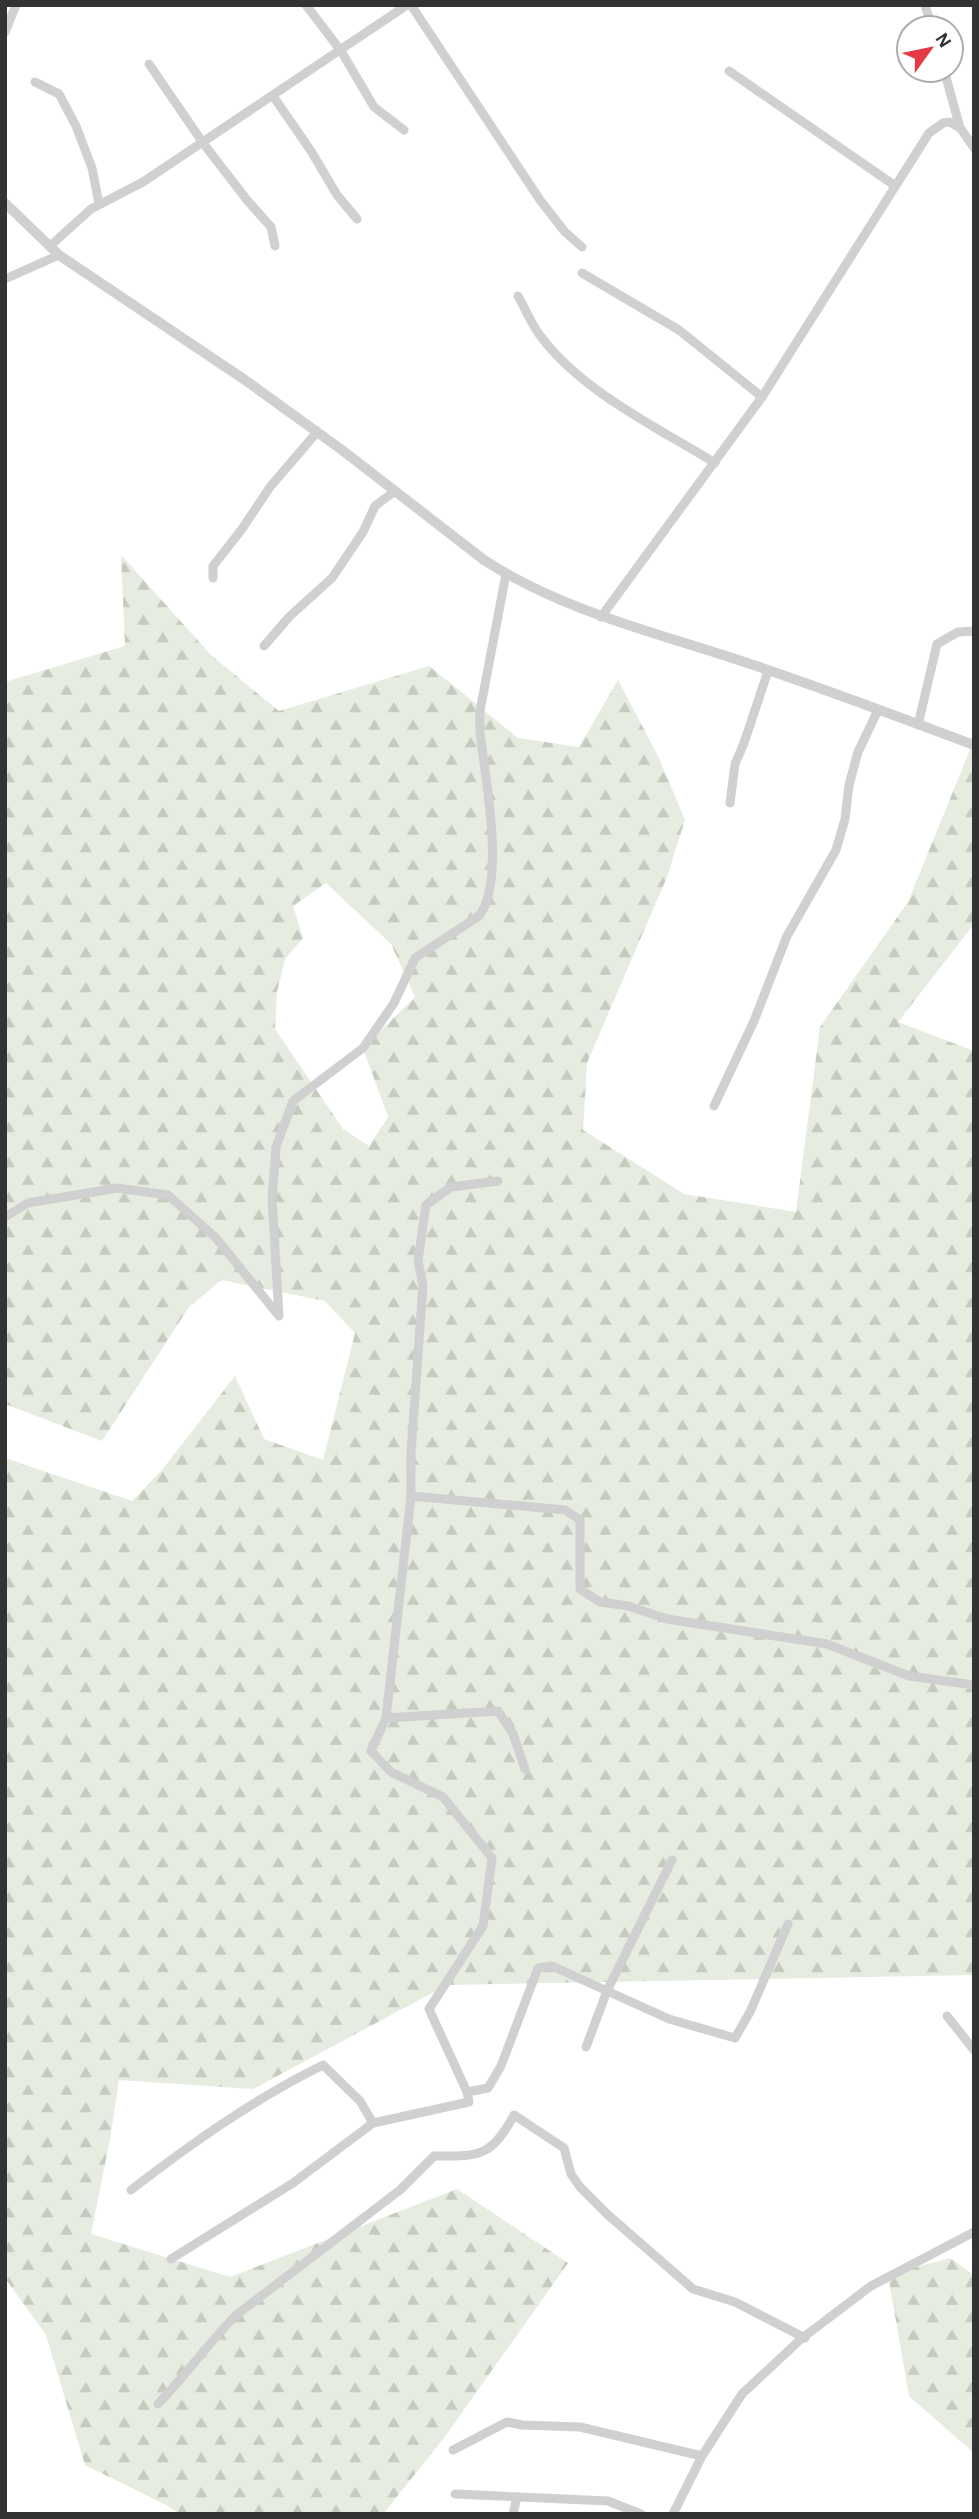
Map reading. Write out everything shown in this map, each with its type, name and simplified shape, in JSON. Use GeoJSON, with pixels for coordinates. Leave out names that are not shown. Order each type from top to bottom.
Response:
{"type":"FeatureCollection","features":[{"type":"Feature","properties":{"kind":"street"},"geometry":{"type":"LineString","coordinates":[[5,32],[16,5]]}},
{"type":"Feature","properties":{"kind":"street"},"geometry":{"type":"LineString","coordinates":[[306,5],[341,51],[374,107],[404,130]]}},
{"type":"Feature","properties":{"kind":"street"},"geometry":{"type":"LineString","coordinates":[[50,246],[84,214],[143,182],[409,5],[540,200],[565,232],[582,247]]}},
{"type":"Feature","properties":{"kind":"street"},"geometry":{"type":"LineString","coordinates":[[149,64],[203,143],[271,227],[275,246]]}},
{"type":"Feature","properties":{"kind":"street"},"geometry":{"type":"LineString","coordinates":[[729,71],[894,185]]}},
{"type":"Feature","properties":{"kind":"street"},"geometry":{"type":"LineString","coordinates":[[35,82],[59,94],[76,126],[92,168],[99,204]]}},
{"type":"Feature","properties":{"kind":"street"},"geometry":{"type":"LineString","coordinates":[[948,84],[961,129],[974,148]]}},
{"type":"Feature","properties":{"kind":"street"},"geometry":{"type":"LineString","coordinates":[[273,96],[337,195],[357,219]]}},
{"type":"Feature","properties":{"kind":"street"},"geometry":{"type":"LineString","coordinates":[[601,617],[762,397],[929,133],[950,121],[961,129]]}},
{"type":"Feature","properties":{"kind":"street"},"geometry":{"type":"LineString","coordinates":[[5,203],[59,254],[317,432],[506,575],[551,598],[601,617],[768,671],[974,745]]}},
{"type":"Feature","properties":{"kind":"street"},"geometry":{"type":"LineString","coordinates":[[5,279],[59,254]]}},
{"type":"Feature","properties":{"kind":"street"},"geometry":{"type":"LineString","coordinates":[[582,273],[679,330],[762,397]]}},
{"type":"Feature","properties":{"kind":"street"},"geometry":{"type":"LineString","coordinates":[[518,296],[541,337],[570,369],[617,403],[715,463]]}},
{"type":"Feature","properties":{"kind":"street"},"geometry":{"type":"LineString","coordinates":[[213,578],[213,566],[270,487],[317,432]]}},
{"type":"Feature","properties":{"kind":"street"},"geometry":{"type":"LineString","coordinates":[[264,646],[289,617],[332,578],[363,532],[375,506],[395,491]]}},
{"type":"Feature","properties":{"kind":"street"},"geometry":{"type":"LineString","coordinates":[[5,1217],[28,1203],[117,1188],[169,1195],[216,1238],[279,1317],[272,1199],[276,1147],[293,1101],[363,1048],[394,1003],[415,958],[479,916],[487,906],[494,867],[480,710],[506,575]]}},
{"type":"Feature","properties":{"kind":"street"},"geometry":{"type":"LineString","coordinates":[[918,724],[937,643],[958,632],[974,631]]}},
{"type":"Feature","properties":{"kind":"street"},"geometry":{"type":"LineString","coordinates":[[730,803],[735,764],[768,671]]}},
{"type":"Feature","properties":{"kind":"street"},"geometry":{"type":"LineString","coordinates":[[714,1106],[754,1021],[790,929],[836,850],[858,752],[878,710]]}},
{"type":"Feature","properties":{"kind":"street"},"geometry":{"type":"LineString","coordinates":[[171,2259],[293,2183],[373,2123],[469,2102],[467,2092],[429,2009],[483,1926],[492,1858],[443,1797],[391,1772],[372,1751],[386,1718],[411,1496],[411,1453],[423,1285],[418,1261],[426,1205],[452,1187],[498,1181]]}},
{"type":"Feature","properties":{"kind":"street"},"geometry":{"type":"LineString","coordinates":[[411,1496],[565,1510],[580,1520],[580,1589],[600,1602],[628,1606],[667,1619],[827,1644],[909,1676],[974,1685]]}},
{"type":"Feature","properties":{"kind":"street"},"geometry":{"type":"LineString","coordinates":[[386,1718],[498,1711],[513,1734],[525,1769]]}},
{"type":"Feature","properties":{"kind":"street"},"geometry":{"type":"LineString","coordinates":[[586,2047],[607,1991],[671,1860]]}},
{"type":"Feature","properties":{"kind":"street"},"geometry":{"type":"LineString","coordinates":[[467,2092],[488,2088],[501,2066],[538,1968],[552,1966],[669,2019],[735,2038],[750,2012],[788,1924]]}},
{"type":"Feature","properties":{"kind":"street"},"geometry":{"type":"LineString","coordinates":[[947,2016],[974,2050]]}},
{"type":"Feature","properties":{"kind":"street"},"geometry":{"type":"LineString","coordinates":[[131,2190],[201,2137],[323,2065],[360,2101],[373,2123]]}},
{"type":"Feature","properties":{"kind":"street"},"geometry":{"type":"LineString","coordinates":[[158,2404],[234,2316],[400,2190],[434,2156],[474,2156],[501,2140],[513,2116],[564,2148],[570,2174],[580,2187],[693,2289],[735,2302],[804,2338]]}},
{"type":"Feature","properties":{"kind":"street"},"geometry":{"type":"LineString","coordinates":[[673,2514],[702,2456],[742,2394],[804,2338],[872,2286],[974,2232]]}},
{"type":"Feature","properties":{"kind":"street"},"geometry":{"type":"LineString","coordinates":[[453,2450],[507,2422],[580,2427],[702,2456]]}},
{"type":"Feature","properties":{"kind":"street"},"geometry":{"type":"LineString","coordinates":[[455,2494],[608,2501],[642,2514]]}},
{"type":"Feature","properties":{"kind":"street"},"geometry":{"type":"LineString","coordinates":[[513,2514],[517,2497]]}},
{"type":"Feature","properties":{"kind":"green space"},"geometry":{"type":"Polygon","coordinates":[[[121,555],[211,655],[279,711],[429,666],[518,738],[579,747],[618,680],[658,756],[685,820],[667,877],[587,1063],[583,1130],[684,1194],[796,1212],[820,1027],[908,902],[974,740],[974,924],[898,1022],[974,1051],[974,1975],[447,1985],[253,2089],[119,2080],[91,2234],[230,2277],[457,2189],[568,2263],[444,2438],[383,2514],[179,2514],[85,2465],[46,2335],[5,2278],[5,1458],[132,1501],[162,1470],[235,1376],[264,1439],[323,1460],[355,1333],[325,1301],[221,1280],[189,1307],[102,1441],[5,1404],[5,682],[125,646],[121,555]],[[326,883],[293,906],[303,938],[285,959],[277,992],[275,1029],[343,1129],[369,1146],[388,1117],[363,1048],[415,997],[391,944],[326,883]]]}},
{"type":"Feature","properties":{"kind":"green space"},"geometry":{"type":"Polygon","coordinates":[[[950,2258],[974,2275],[974,2453],[909,2396],[888,2275],[950,2258]]]}}]}
